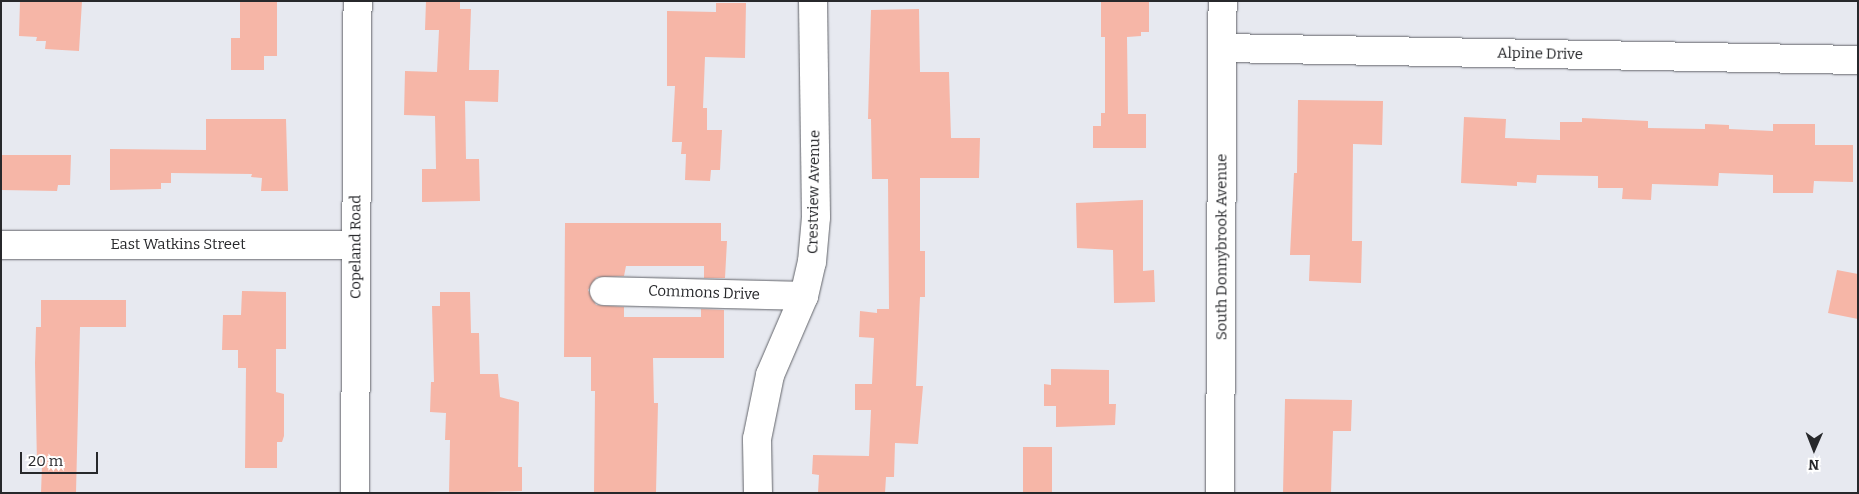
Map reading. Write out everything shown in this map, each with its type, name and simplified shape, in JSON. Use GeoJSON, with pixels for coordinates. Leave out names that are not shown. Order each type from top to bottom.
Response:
{"type":"FeatureCollection","features":[{"type":"Feature","properties":{"kind":"street","name":"Copeland Road"},"geometry":{"type":"LineString","coordinates":[[355,493],[358,1]]}},
{"type":"Feature","properties":{"kind":"street","name":"Crestview Avenue"},"geometry":{"type":"LineString","coordinates":[[758,493],[757,438],[770,374],[804,296],[812,262],[816,218],[813,1]]}},
{"type":"Feature","properties":{"kind":"street","name":"South Donnybrook Avenue"},"geometry":{"type":"LineString","coordinates":[[1220,493],[1223,1]]}},
{"type":"Feature","properties":{"kind":"street","name":"Alpine Drive"},"geometry":{"type":"LineString","coordinates":[[1223,48],[1858,60]]}},
{"type":"Feature","properties":{"kind":"street","name":"East Watkins Street"},"geometry":{"type":"LineString","coordinates":[[1,245],[356,245]]}},
{"type":"Feature","properties":{"kind":"street","name":"Commons Drive"},"geometry":{"type":"LineString","coordinates":[[604,290],[804,296]]}},
{"type":"Feature","properties":{"kind":"building"},"geometry":{"type":"Polygon","coordinates":[[[20,1],[82,1],[79,51],[45,49],[46,41],[36,41],[37,37],[19,36],[20,1]]]}},
{"type":"Feature","properties":{"kind":"building"},"geometry":{"type":"Polygon","coordinates":[[[240,1],[277,1],[277,56],[264,56],[264,70],[231,70],[231,38],[240,38],[240,1]]]}},
{"type":"Feature","properties":{"kind":"building"},"geometry":{"type":"Polygon","coordinates":[[[426,1],[460,1],[460,9],[471,9],[469,70],[499,70],[498,102],[465,101],[466,159],[479,159],[480,201],[422,202],[422,169],[436,169],[435,116],[404,115],[405,71],[437,72],[439,30],[425,30],[426,1]]]}},
{"type":"Feature","properties":{"kind":"building"},"geometry":{"type":"Polygon","coordinates":[[[1101,1],[1149,1],[1149,32],[1141,32],[1141,36],[1127,37],[1128,114],[1146,114],[1146,148],[1093,148],[1093,126],[1101,126],[1101,113],[1105,113],[1105,37],[1101,37],[1101,1]]]}},
{"type":"Feature","properties":{"kind":"building"},"geometry":{"type":"Polygon","coordinates":[[[716,3],[746,3],[745,58],[705,57],[703,108],[707,108],[707,130],[722,130],[720,170],[711,170],[710,181],[685,180],[686,154],[681,154],[682,142],[672,142],[675,86],[667,86],[667,11],[716,12],[716,3]]]}},
{"type":"Feature","properties":{"kind":"building"},"geometry":{"type":"Polygon","coordinates":[[[919,9],[920,72],[949,72],[951,138],[980,138],[979,178],[920,178],[920,251],[925,251],[925,297],[920,297],[916,386],[923,386],[918,444],[895,443],[894,477],[886,477],[885,493],[818,493],[819,475],[812,474],[813,455],[869,456],[871,410],[855,410],[855,384],[872,384],[874,338],[859,337],[860,311],[877,313],[877,309],[889,309],[888,179],[872,179],[871,119],[868,119],[871,10],[919,9]]]}},
{"type":"Feature","properties":{"kind":"building"},"geometry":{"type":"Polygon","coordinates":[[[1298,100],[1383,101],[1382,145],[1353,144],[1352,241],[1362,241],[1361,283],[1309,281],[1310,255],[1290,255],[1294,173],[1297,173],[1298,100]]]}},
{"type":"Feature","properties":{"kind":"building"},"geometry":{"type":"Polygon","coordinates":[[[1464,117],[1506,119],[1505,138],[1560,140],[1560,122],[1582,122],[1582,118],[1648,121],[1648,128],[1705,129],[1705,124],[1729,125],[1729,129],[1773,131],[1773,124],[1815,124],[1815,145],[1853,145],[1853,182],[1814,181],[1813,193],[1773,193],[1773,175],[1719,173],[1718,186],[1652,184],[1651,200],[1622,199],[1623,188],[1598,188],[1598,176],[1537,175],[1536,183],[1517,182],[1517,186],[1461,183],[1464,117]]]}},
{"type":"Feature","properties":{"kind":"building"},"geometry":{"type":"Polygon","coordinates":[[[206,119],[286,119],[288,191],[261,191],[262,178],[251,177],[252,174],[171,173],[171,183],[161,183],[161,189],[110,190],[110,149],[206,150],[206,119]]]}},
{"type":"Feature","properties":{"kind":"building"},"geometry":{"type":"Polygon","coordinates":[[[1,155],[71,155],[70,185],[58,185],[57,191],[1,190],[1,155]]]}},
{"type":"Feature","properties":{"kind":"building"},"geometry":{"type":"Polygon","coordinates":[[[1143,200],[1143,271],[1154,270],[1155,302],[1114,303],[1113,250],[1077,248],[1076,203],[1143,200]]]}},
{"type":"Feature","properties":{"kind":"building"},"geometry":{"type":"Polygon","coordinates":[[[565,223],[721,223],[721,241],[727,241],[725,278],[704,278],[704,266],[626,266],[624,276],[597,277],[588,290],[596,305],[624,307],[624,317],[701,317],[701,309],[724,310],[724,358],[653,358],[654,403],[658,403],[656,493],[594,493],[595,391],[591,391],[591,357],[564,357],[565,223]]]}},
{"type":"Feature","properties":{"kind":"building"},"geometry":{"type":"Polygon","coordinates":[[[1837,270],[1858,274],[1858,319],[1828,313],[1837,270]]]}},
{"type":"Feature","properties":{"kind":"building"},"geometry":{"type":"Polygon","coordinates":[[[242,291],[286,292],[286,349],[276,349],[276,392],[284,394],[284,436],[282,442],[277,442],[277,468],[245,468],[246,368],[238,368],[238,350],[222,350],[223,315],[241,315],[242,291]]]}},
{"type":"Feature","properties":{"kind":"building"},"geometry":{"type":"Polygon","coordinates":[[[440,292],[470,292],[471,333],[479,333],[480,374],[498,374],[500,397],[519,402],[518,467],[522,467],[522,491],[449,493],[450,440],[445,440],[446,413],[430,412],[431,382],[434,382],[432,306],[440,306],[440,292]]]}},
{"type":"Feature","properties":{"kind":"building"},"geometry":{"type":"Polygon","coordinates":[[[41,300],[126,300],[126,327],[80,327],[76,493],[41,493],[42,465],[37,465],[35,363],[36,327],[41,327],[41,300]]]}},
{"type":"Feature","properties":{"kind":"building"},"geometry":{"type":"Polygon","coordinates":[[[1051,369],[1109,370],[1109,404],[1116,404],[1115,425],[1056,427],[1056,406],[1044,406],[1044,384],[1051,385],[1051,369]]]}},
{"type":"Feature","properties":{"kind":"building"},"geometry":{"type":"Polygon","coordinates":[[[1285,399],[1352,400],[1351,431],[1333,431],[1331,493],[1283,493],[1285,399]]]}},
{"type":"Feature","properties":{"kind":"building"},"geometry":{"type":"Polygon","coordinates":[[[1023,447],[1052,447],[1052,493],[1023,493],[1023,447]]]}}]}
